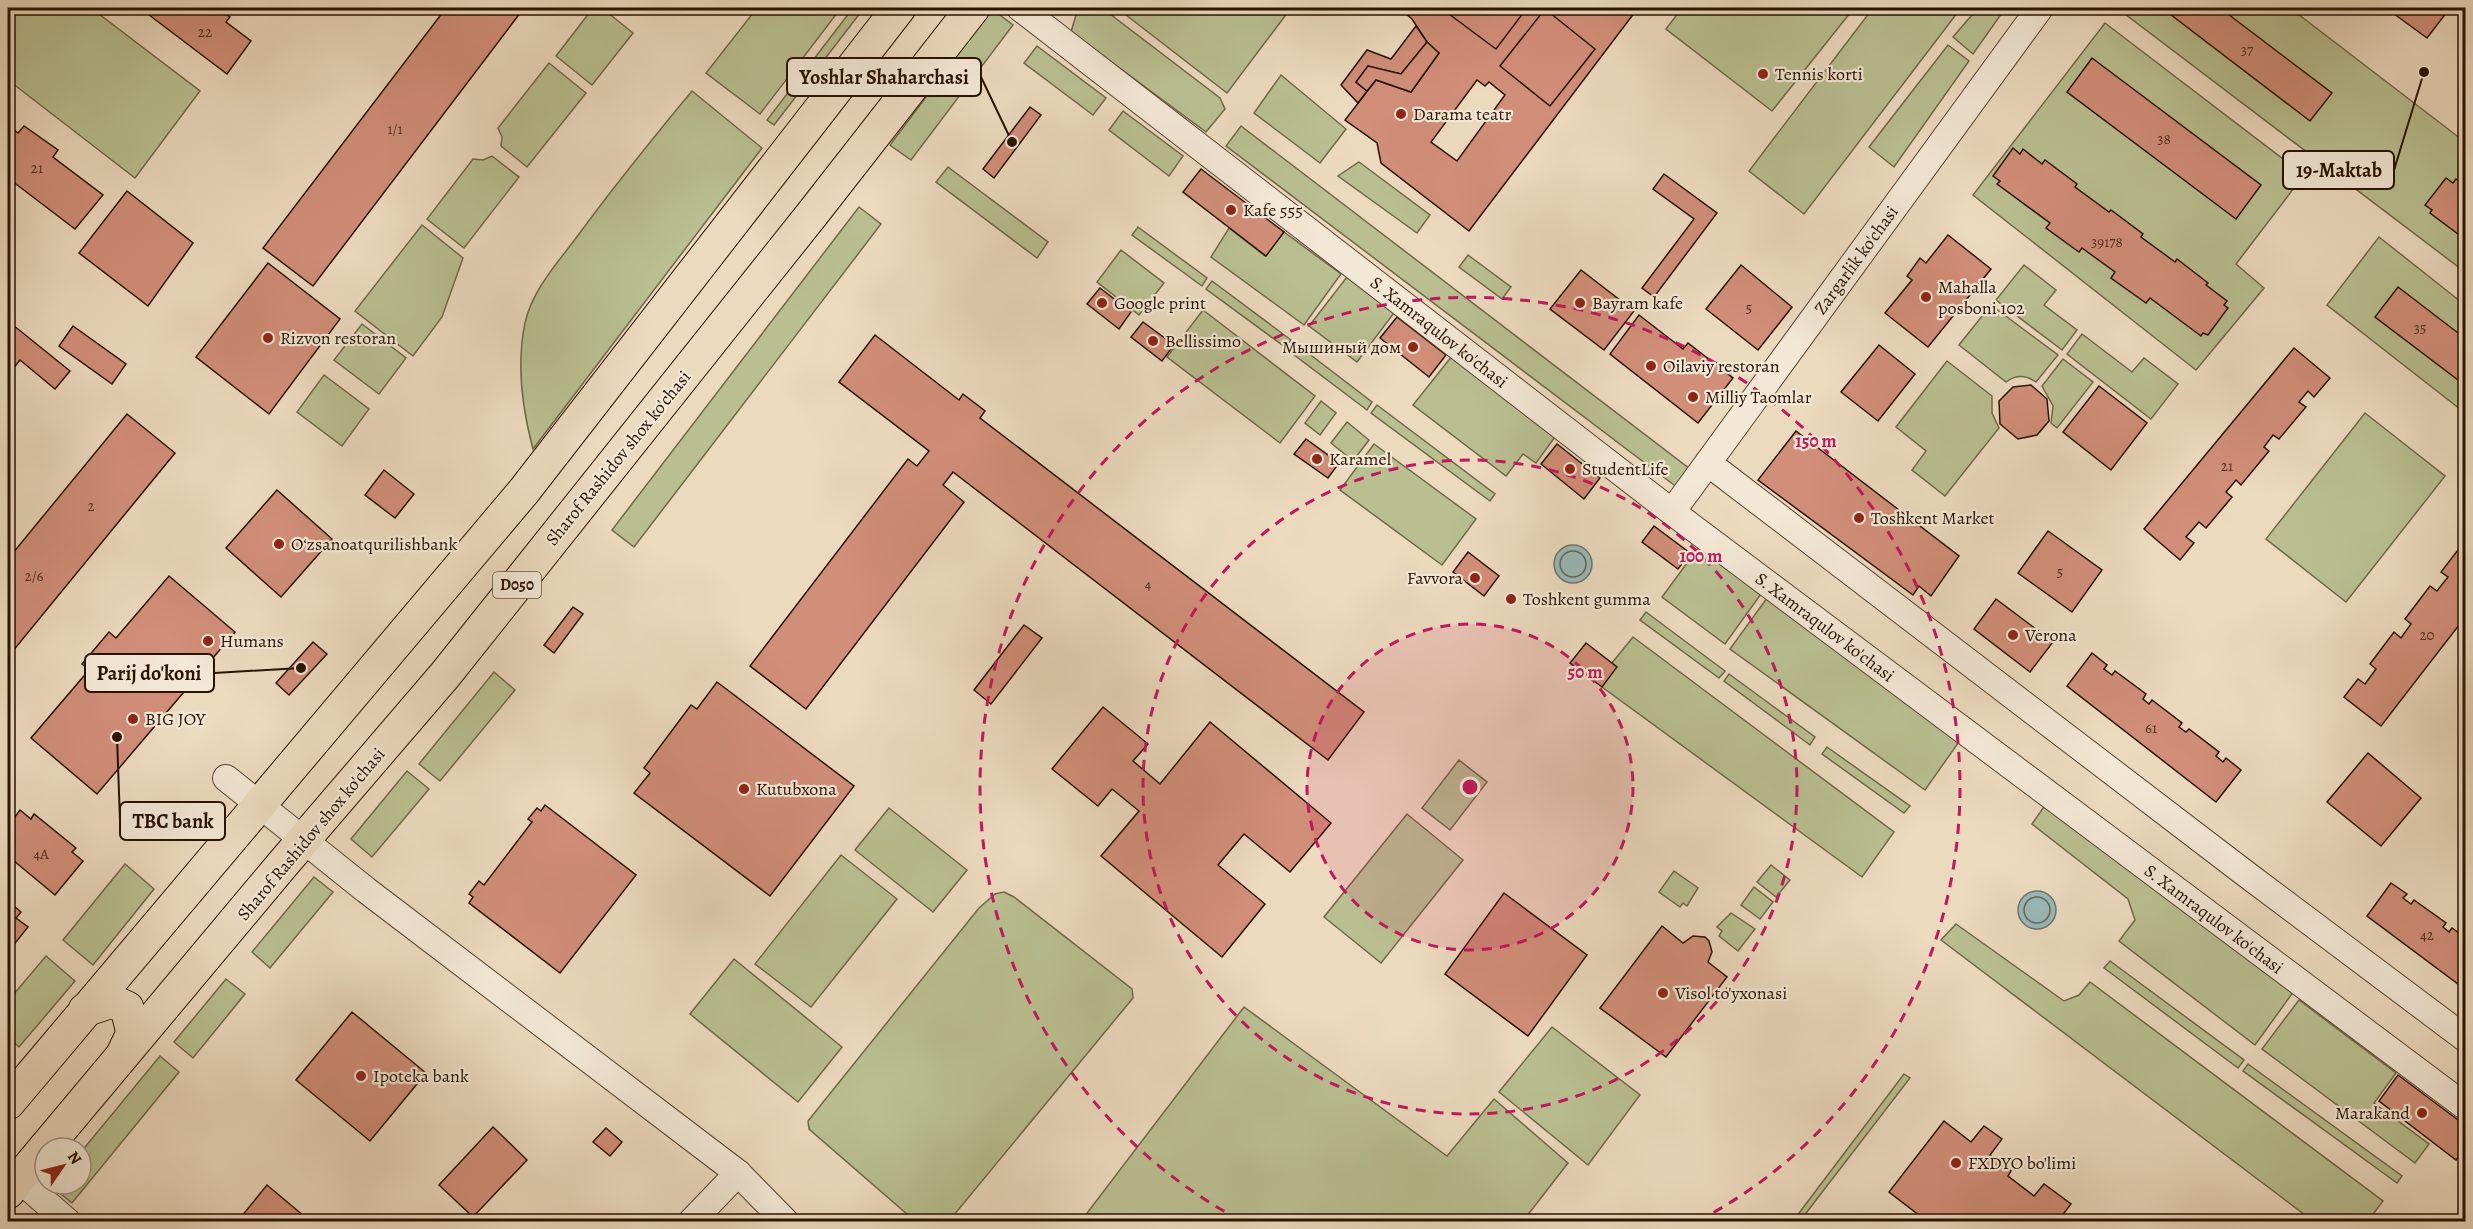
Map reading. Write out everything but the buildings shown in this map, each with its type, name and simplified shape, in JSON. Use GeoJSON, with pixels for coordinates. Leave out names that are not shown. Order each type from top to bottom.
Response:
{"type":"FeatureCollection","features":[{"type":"Feature","properties":{"kind":"main road"},"geometry":{"type":"LineString","coordinates":[[8,1103],[524,491],[899,8]]}},
{"type":"Feature","properties":{"kind":"main road","name":"Sharof Rashidov shox ko'chasi"},"geometry":{"type":"LineString","coordinates":[[55,1136],[460,657],[973,8]]}},
{"type":"Feature","properties":{"kind":"main road"},"geometry":{"type":"LineString","coordinates":[[85,1010],[112,1001],[127,1008],[133,1033],[121,1059]]}},
{"type":"Feature","properties":{"kind":"main road","name":"Sharof Rashidov shox ko'chasi"},"geometry":{"type":"LineString","coordinates":[[13,1186],[33,1162]]}},
{"type":"Feature","properties":{"kind":"street","name":"S. Xamraqulov ko'chasi"},"geometry":{"type":"LineString","coordinates":[[1020,8],[1672,512],[2466,1107]]}},
{"type":"Feature","properties":{"kind":"street","name":"Zargarlik ko'chasi"},"geometry":{"type":"LineString","coordinates":[[1672,512],[2040,8]]}},
{"type":"Feature","properties":{"kind":"street"},"geometry":{"type":"LineString","coordinates":[[1708,463],[2466,1039]]}},
{"type":"Feature","properties":{"kind":"street"},"geometry":{"type":"LineString","coordinates":[[226,778],[304,841],[738,1173],[786,1221]]}},
{"type":"Feature","properties":{"kind":"street"},"geometry":{"type":"LineString","coordinates":[[691,1221],[738,1173]]}},
{"type":"Feature","properties":{"kind":"street"},"geometry":{"type":"LineString","coordinates":[[13,1186],[68,1221]]}},
{"type":"Feature","properties":{"kind":"green space"},"geometry":{"type":"Polygon","coordinates":[[[8,8],[91,8],[200,91],[135,178],[8,80],[8,8]]]}},
{"type":"Feature","properties":{"kind":"green space"},"geometry":{"type":"Polygon","coordinates":[[[593,8],[602,8],[633,33],[592,85],[556,56],[593,8]]]}},
{"type":"Feature","properties":{"kind":"green space"},"geometry":{"type":"Polygon","coordinates":[[[757,8],[841,8],[760,114],[706,73],[757,8]]]}},
{"type":"Feature","properties":{"kind":"green space"},"geometry":{"type":"Polygon","coordinates":[[[853,8],[864,8],[774,125],[767,120],[853,8]]]}},
{"type":"Feature","properties":{"kind":"green space"},"geometry":{"type":"Polygon","coordinates":[[[1078,8],[1102,8],[1220,98],[1225,109],[1206,132],[1071,32],[1078,8]]]}},
{"type":"Feature","properties":{"kind":"green space"},"geometry":{"type":"Polygon","coordinates":[[[1117,8],[1291,8],[1227,93],[1117,8]]]}},
{"type":"Feature","properties":{"kind":"green space","name":"Tennis korti"},"geometry":{"type":"Polygon","coordinates":[[[1682,8],[1854,8],[1772,111],[1666,29],[1682,8]]]}},
{"type":"Feature","properties":{"kind":"green space"},"geometry":{"type":"Polygon","coordinates":[[[1873,8],[1961,8],[1804,214],[1749,171],[1873,8]]]}},
{"type":"Feature","properties":{"kind":"green space"},"geometry":{"type":"Polygon","coordinates":[[[1978,8],[1995,8],[2002,13],[1973,54],[1953,37],[1978,8]]]}},
{"type":"Feature","properties":{"kind":"green space"},"geometry":{"type":"Polygon","coordinates":[[[2117,8],[2290,8],[2465,142],[2465,272],[2117,8]]]}},
{"type":"Feature","properties":{"kind":"green space"},"geometry":{"type":"Polygon","coordinates":[[[992,9],[1013,25],[911,160],[890,145],[992,9]]]}},
{"type":"Feature","properties":{"kind":"green space"},"geometry":{"type":"Polygon","coordinates":[[[2105,23],[2304,175],[2236,264],[2264,288],[2196,370],[1973,195],[2105,23]]]}},
{"type":"Feature","properties":{"kind":"green space"},"geometry":{"type":"Polygon","coordinates":[[[1948,45],[1969,61],[1894,167],[1869,147],[1948,45]]]}},
{"type":"Feature","properties":{"kind":"green space"},"geometry":{"type":"Polygon","coordinates":[[[1037,46],[1106,98],[1093,115],[1024,63],[1037,46]]]}},
{"type":"Feature","properties":{"kind":"green space"},"geometry":{"type":"Polygon","coordinates":[[[549,63],[586,93],[527,167],[501,146],[502,137],[498,128],[549,63]]]}},
{"type":"Feature","properties":{"kind":"green space"},"geometry":{"type":"Polygon","coordinates":[[[1281,75],[1346,129],[1320,163],[1254,113],[1281,75]]]}},
{"type":"Feature","properties":{"kind":"green space"},"geometry":{"type":"Polygon","coordinates":[[[692,91],[762,148],[533,449],[523,402],[521,355],[525,323],[534,299],[547,276],[606,198],[692,91]]]}},
{"type":"Feature","properties":{"kind":"green space"},"geometry":{"type":"Polygon","coordinates":[[[1123,111],[1183,156],[1169,176],[1109,130],[1123,111]]]}},
{"type":"Feature","properties":{"kind":"green space"},"geometry":{"type":"Polygon","coordinates":[[[1241,126],[1690,469],[1678,488],[1226,146],[1241,126]]]}},
{"type":"Feature","properties":{"kind":"green space"},"geometry":{"type":"Polygon","coordinates":[[[492,156],[519,177],[464,248],[427,219],[473,159],[483,160],[492,156]]]}},
{"type":"Feature","properties":{"kind":"green space"},"geometry":{"type":"Polygon","coordinates":[[[1359,162],[1430,215],[1417,233],[1338,176],[1359,162]]]}},
{"type":"Feature","properties":{"kind":"green space"},"geometry":{"type":"Polygon","coordinates":[[[948,167],[1048,242],[1037,258],[936,182],[948,167]]]}},
{"type":"Feature","properties":{"kind":"green space"},"geometry":{"type":"Polygon","coordinates":[[[859,207],[881,224],[634,547],[612,530],[859,207]]]}},
{"type":"Feature","properties":{"kind":"green space"},"geometry":{"type":"Polygon","coordinates":[[[422,225],[463,258],[442,317],[413,356],[355,311],[422,225]]]}},
{"type":"Feature","properties":{"kind":"green space"},"geometry":{"type":"Polygon","coordinates":[[[1138,227],[1207,278],[1202,286],[1132,235],[1138,227]]]}},
{"type":"Feature","properties":{"kind":"green space"},"geometry":{"type":"Polygon","coordinates":[[[1229,228],[1265,256],[1284,232],[1341,274],[1304,325],[1211,257],[1229,228]]]}},
{"type":"Feature","properties":{"kind":"green space"},"geometry":{"type":"Polygon","coordinates":[[[2379,237],[2465,305],[2465,413],[2327,305],[2379,237]]]}},
{"type":"Feature","properties":{"kind":"green space"},"geometry":{"type":"Polygon","coordinates":[[[1121,250],[1164,283],[1139,315],[1097,282],[1121,250]]]}},
{"type":"Feature","properties":{"kind":"green space"},"geometry":{"type":"Polygon","coordinates":[[[1468,255],[1511,287],[1502,299],[1459,267],[1468,255]]]}},
{"type":"Feature","properties":{"kind":"green space"},"geometry":{"type":"Polygon","coordinates":[[[2024,265],[2056,290],[2044,305],[2077,330],[2062,350],[1996,300],[2024,265]]]}},
{"type":"Feature","properties":{"kind":"green space"},"geometry":{"type":"Polygon","coordinates":[[[1347,277],[1394,313],[1357,362],[1309,326],[1347,277]]]}},
{"type":"Feature","properties":{"kind":"green space"},"geometry":{"type":"Polygon","coordinates":[[[1212,281],[1291,340],[1285,347],[1206,289],[1212,281]]]}},
{"type":"Feature","properties":{"kind":"green space"},"geometry":{"type":"Polygon","coordinates":[[[1991,305],[2058,355],[2036,382],[2021,376],[2006,382],[1959,345],[1991,305]]]}},
{"type":"Feature","properties":{"kind":"green space"},"geometry":{"type":"Polygon","coordinates":[[[1203,310],[1315,396],[1280,443],[1167,357],[1203,310]]]}},
{"type":"Feature","properties":{"kind":"green space"},"geometry":{"type":"Polygon","coordinates":[[[362,324],[406,358],[379,394],[334,360],[362,324]]]}},
{"type":"Feature","properties":{"kind":"green space"},"geometry":{"type":"Polygon","coordinates":[[[2082,334],[2132,372],[2144,358],[2178,384],[2151,419],[2067,354],[2082,334]]]}},
{"type":"Feature","properties":{"kind":"green space"},"geometry":{"type":"Polygon","coordinates":[[[1295,343],[1372,402],[1367,410],[1289,351],[1295,343]]]}},
{"type":"Feature","properties":{"kind":"green space"},"geometry":{"type":"Polygon","coordinates":[[[1452,356],[1555,437],[1536,463],[1523,454],[1506,476],[1413,405],[1452,356]]]}},
{"type":"Feature","properties":{"kind":"green space"},"geometry":{"type":"Polygon","coordinates":[[[2063,359],[2093,382],[2057,428],[2051,423],[2053,406],[2042,386],[2063,359]]]}},
{"type":"Feature","properties":{"kind":"green space"},"geometry":{"type":"Polygon","coordinates":[[[1947,361],[1992,396],[1992,413],[1999,428],[1945,496],[1912,470],[1926,451],[1896,427],[1947,361]]]}},
{"type":"Feature","properties":{"kind":"green space"},"geometry":{"type":"Polygon","coordinates":[[[324,375],[369,409],[342,446],[297,412],[324,375]]]}},
{"type":"Feature","properties":{"kind":"green space"},"geometry":{"type":"Polygon","coordinates":[[[1321,401],[1336,413],[1320,435],[1305,423],[1321,401]]]}},
{"type":"Feature","properties":{"kind":"green space"},"geometry":{"type":"Polygon","coordinates":[[[1377,405],[1495,494],[1490,501],[1371,413],[1377,405]]]}},
{"type":"Feature","properties":{"kind":"green space"},"geometry":{"type":"Polygon","coordinates":[[[2365,413],[2445,476],[2346,602],[2266,539],[2365,413]]]}},
{"type":"Feature","properties":{"kind":"green space"},"geometry":{"type":"Polygon","coordinates":[[[1347,422],[1369,440],[1353,461],[1331,443],[1347,422]]]}},
{"type":"Feature","properties":{"kind":"green space"},"geometry":{"type":"Polygon","coordinates":[[[1374,444],[1476,519],[1442,565],[1340,490],[1374,444]]]}},
{"type":"Feature","properties":{"kind":"green space"},"geometry":{"type":"Polygon","coordinates":[[[1698,548],[1761,594],[1725,644],[1662,597],[1698,548]]]}},
{"type":"Feature","properties":{"kind":"green space"},"geometry":{"type":"Polygon","coordinates":[[[1767,598],[1961,739],[1925,790],[1730,649],[1767,598]]]}},
{"type":"Feature","properties":{"kind":"green space"},"geometry":{"type":"Polygon","coordinates":[[[1646,612],[1725,671],[1719,678],[1640,620],[1646,612]]]}},
{"type":"Feature","properties":{"kind":"green space"},"geometry":{"type":"Polygon","coordinates":[[[1633,637],[1894,832],[1862,877],[1602,687],[1612,663],[1633,637]]]}},
{"type":"Feature","properties":{"kind":"green space"},"geometry":{"type":"Polygon","coordinates":[[[494,672],[515,690],[440,781],[419,764],[494,672]]]}},
{"type":"Feature","properties":{"kind":"green space"},"geometry":{"type":"Polygon","coordinates":[[[1729,674],[1815,737],[1810,745],[1724,681],[1729,674]]]}},
{"type":"Feature","properties":{"kind":"green space"},"geometry":{"type":"Polygon","coordinates":[[[1827,747],[1910,806],[1904,813],[1822,754],[1827,747]]]}},
{"type":"Feature","properties":{"kind":"green space"},"geometry":{"type":"Polygon","coordinates":[[[1459,760],[1487,782],[1450,830],[1422,808],[1459,760]]]}},
{"type":"Feature","properties":{"kind":"green space"},"geometry":{"type":"Polygon","coordinates":[[[407,771],[429,789],[372,857],[351,839],[407,771]]]}},
{"type":"Feature","properties":{"kind":"green space"},"geometry":{"type":"Polygon","coordinates":[[[2045,805],[2294,991],[2255,1045],[2119,941],[2135,920],[2128,899],[2032,824],[2045,805]]]}},
{"type":"Feature","properties":{"kind":"green space"},"geometry":{"type":"Polygon","coordinates":[[[889,808],[967,870],[933,912],[855,850],[889,808]]]}},
{"type":"Feature","properties":{"kind":"green space"},"geometry":{"type":"Polygon","coordinates":[[[1407,814],[1463,860],[1381,963],[1324,917],[1407,814]]]}},
{"type":"Feature","properties":{"kind":"green space"},"geometry":{"type":"Polygon","coordinates":[[[841,855],[897,899],[811,1007],[755,964],[841,855]]]}},
{"type":"Feature","properties":{"kind":"green space"},"geometry":{"type":"Polygon","coordinates":[[[125,864],[154,889],[93,965],[63,940],[125,864]]]}},
{"type":"Feature","properties":{"kind":"green space"},"geometry":{"type":"Polygon","coordinates":[[[1771,865],[1790,880],[1776,897],[1757,882],[1771,865]]]}},
{"type":"Feature","properties":{"kind":"green space"},"geometry":{"type":"Polygon","coordinates":[[[1674,871],[1698,888],[1687,906],[1683,903],[1680,907],[1659,892],[1674,871]]]}},
{"type":"Feature","properties":{"kind":"green space"},"geometry":{"type":"Polygon","coordinates":[[[314,877],[333,892],[270,968],[252,952],[314,877]]]}},
{"type":"Feature","properties":{"kind":"green space"},"geometry":{"type":"Polygon","coordinates":[[[1754,887],[1773,902],[1760,919],[1741,905],[1754,887]]]}},
{"type":"Feature","properties":{"kind":"green space"},"geometry":{"type":"Polygon","coordinates":[[[1004,892],[1014,897],[1132,989],[1133,998],[949,1221],[915,1221],[809,1129],[808,1121],[979,908],[995,894],[1004,892]]]}},
{"type":"Feature","properties":{"kind":"green space"},"geometry":{"type":"Polygon","coordinates":[[[1731,913],[1755,929],[1738,951],[1719,936],[1722,931],[1717,927],[1731,913]]]}},
{"type":"Feature","properties":{"kind":"green space"},"geometry":{"type":"Polygon","coordinates":[[[1956,924],[2064,1001],[2079,995],[2090,982],[2383,1201],[2368,1221],[2313,1221],[1941,940],[1956,924]]]}},
{"type":"Feature","properties":{"kind":"green space"},"geometry":{"type":"Polygon","coordinates":[[[46,956],[75,981],[19,1047],[8,1037],[8,1001],[46,956]]]}},
{"type":"Feature","properties":{"kind":"green space"},"geometry":{"type":"Polygon","coordinates":[[[734,959],[842,1047],[798,1102],[690,1014],[734,959]]]}},
{"type":"Feature","properties":{"kind":"green space"},"geometry":{"type":"Polygon","coordinates":[[[2110,961],[2244,1060],[2238,1068],[2104,968],[2110,961]]]}},
{"type":"Feature","properties":{"kind":"green space"},"geometry":{"type":"Polygon","coordinates":[[[226,979],[245,994],[193,1058],[174,1042],[226,979]]]}},
{"type":"Feature","properties":{"kind":"green space"},"geometry":{"type":"Polygon","coordinates":[[[2299,1000],[2396,1073],[2374,1103],[2429,1144],[2415,1163],[2262,1049],[2299,1000]]]}},
{"type":"Feature","properties":{"kind":"green space"},"geometry":{"type":"Polygon","coordinates":[[[1244,1007],[1447,1156],[1494,1099],[1568,1163],[1523,1221],[1081,1221],[1244,1007]]]}},
{"type":"Feature","properties":{"kind":"green space"},"geometry":{"type":"Polygon","coordinates":[[[1552,1027],[1640,1095],[1588,1165],[1499,1092],[1552,1027]]]}},
{"type":"Feature","properties":{"kind":"green space"},"geometry":{"type":"Polygon","coordinates":[[[160,1056],[179,1072],[93,1177],[93,1137],[160,1056]]]}},
{"type":"Feature","properties":{"kind":"green space"},"geometry":{"type":"Polygon","coordinates":[[[2248,1064],[2402,1176],[2397,1183],[2243,1071],[2248,1064]]]}},
{"type":"Feature","properties":{"kind":"green space"},"geometry":{"type":"Polygon","coordinates":[[[1904,1074],[1910,1078],[1800,1221],[1793,1221],[1904,1074]]]}},
{"type":"Feature","properties":{"kind":"green space"},"geometry":{"type":"Polygon","coordinates":[[[63,1196],[78,1196],[72,1203],[63,1196]]]}},
{"type":"Feature","properties":{"kind":"water"},"geometry":{"type":"Polygon","coordinates":[[[1573,545],[1587,550],[1592,564],[1587,578],[1573,583],[1559,578],[1554,564],[1559,550],[1573,545]]]}},
{"type":"Feature","properties":{"kind":"water"},"geometry":{"type":"Polygon","coordinates":[[[2037,891],[2051,896],[2056,910],[2051,924],[2037,929],[2023,924],[2018,910],[2023,896],[2037,891]]]}},
{"type":"Feature","properties":{"kind":"place","name":"19-Maktab"},"geometry":{"type":"Point","coordinates":[2424,72]}},
{"type":"Feature","properties":{"kind":"place","name":"Tennis korti"},"geometry":{"type":"Point","coordinates":[1763,74]}},
{"type":"Feature","properties":{"kind":"place","name":"Darama teatr"},"geometry":{"type":"Point","coordinates":[1401,114]}},
{"type":"Feature","properties":{"kind":"place","name":"Yoshlar Shaharchasi"},"geometry":{"type":"Point","coordinates":[1012,142]}},
{"type":"Feature","properties":{"kind":"place","name":"Kafe 555"},"geometry":{"type":"Point","coordinates":[1231,210]}},
{"type":"Feature","properties":{"kind":"place","name":"Mahalla posboni 102"},"geometry":{"type":"Point","coordinates":[1926,297]}},
{"type":"Feature","properties":{"kind":"place","name":"Google print"},"geometry":{"type":"Point","coordinates":[1102,303]}},
{"type":"Feature","properties":{"kind":"place","name":"Bayram kafe"},"geometry":{"type":"Point","coordinates":[1580,303]}},
{"type":"Feature","properties":{"kind":"place","name":"Rizvon restoran"},"geometry":{"type":"Point","coordinates":[268,338]}},
{"type":"Feature","properties":{"kind":"place","name":"Bellissimo"},"geometry":{"type":"Point","coordinates":[1153,341]}},
{"type":"Feature","properties":{"kind":"place","name":"Мышиный дом"},"geometry":{"type":"Point","coordinates":[1413,347]}},
{"type":"Feature","properties":{"kind":"place","name":"Oilaviy restoran"},"geometry":{"type":"Point","coordinates":[1651,366]}},
{"type":"Feature","properties":{"kind":"place","name":"Milliy Taomlar"},"geometry":{"type":"Point","coordinates":[1693,397]}},
{"type":"Feature","properties":{"kind":"place","name":"Karamel"},"geometry":{"type":"Point","coordinates":[1317,459]}},
{"type":"Feature","properties":{"kind":"place","name":"StudentLife"},"geometry":{"type":"Point","coordinates":[1570,469]}},
{"type":"Feature","properties":{"kind":"place","name":"Toshkent Market"},"geometry":{"type":"Point","coordinates":[1859,518]}},
{"type":"Feature","properties":{"kind":"place","name":"Oʻzsanoatqurilishbank"},"geometry":{"type":"Point","coordinates":[279,544]}},
{"type":"Feature","properties":{"kind":"place","name":"Favvora"},"geometry":{"type":"Point","coordinates":[1475,578]}},
{"type":"Feature","properties":{"kind":"place","name":"Toshkent gumma"},"geometry":{"type":"Point","coordinates":[1511,599]}},
{"type":"Feature","properties":{"kind":"place","name":"Verona"},"geometry":{"type":"Point","coordinates":[2013,635]}},
{"type":"Feature","properties":{"kind":"place","name":"Humans"},"geometry":{"type":"Point","coordinates":[208,641]}},
{"type":"Feature","properties":{"kind":"place","name":"Parij do'koni"},"geometry":{"type":"Point","coordinates":[301,668]}},
{"type":"Feature","properties":{"kind":"place","name":"BIG JOY"},"geometry":{"type":"Point","coordinates":[133,719]}},
{"type":"Feature","properties":{"kind":"place","name":"TBC bank"},"geometry":{"type":"Point","coordinates":[117,737]}},
{"type":"Feature","properties":{"kind":"place","name":"Kutubxona"},"geometry":{"type":"Point","coordinates":[744,789]}},
{"type":"Feature","properties":{"kind":"place","name":"Visol to'yxonasi"},"geometry":{"type":"Point","coordinates":[1663,993]}},
{"type":"Feature","properties":{"kind":"place","name":"Ipoteka bank"},"geometry":{"type":"Point","coordinates":[361,1076]}},
{"type":"Feature","properties":{"kind":"place","name":"Marakand"},"geometry":{"type":"Point","coordinates":[2422,1113]}},
{"type":"Feature","properties":{"kind":"place","name":"FXDYO bo'limi"},"geometry":{"type":"Point","coordinates":[1956,1163]}}]}
